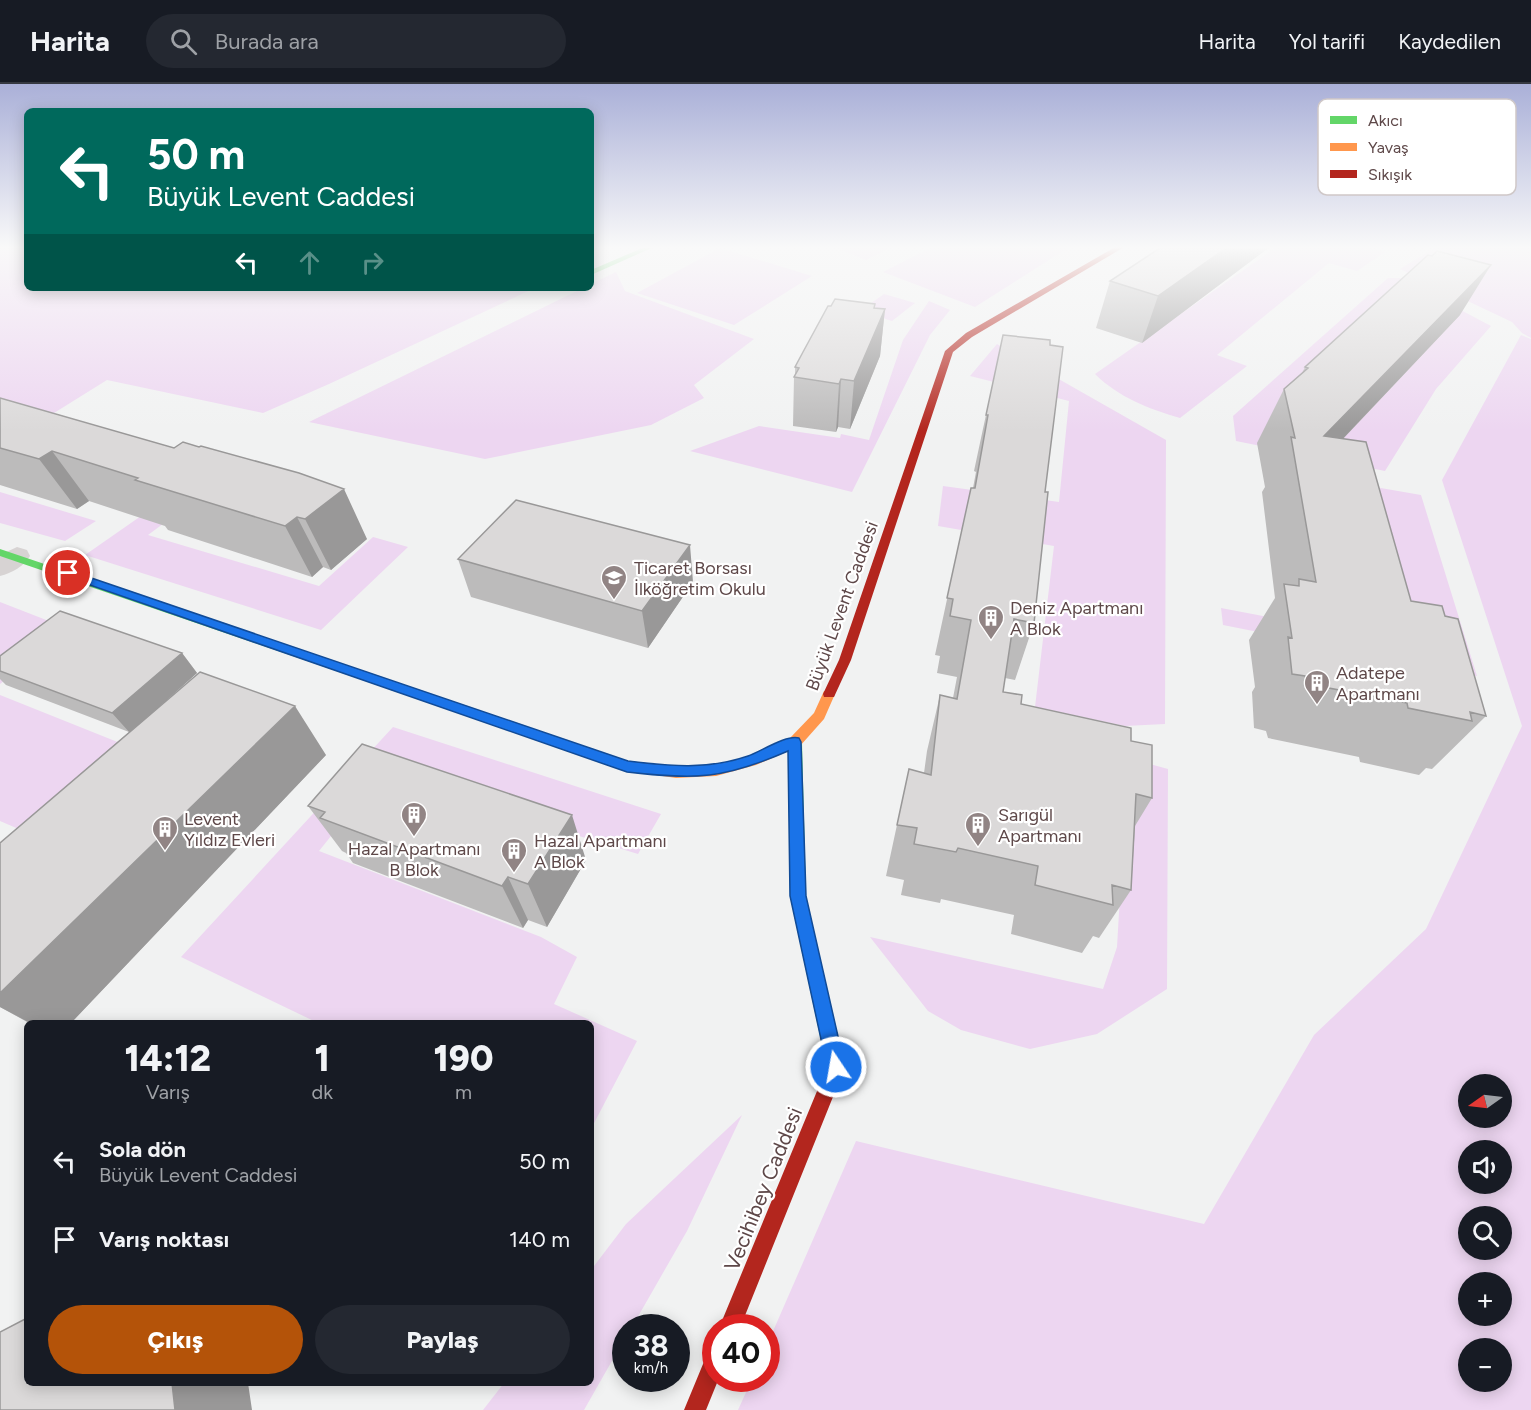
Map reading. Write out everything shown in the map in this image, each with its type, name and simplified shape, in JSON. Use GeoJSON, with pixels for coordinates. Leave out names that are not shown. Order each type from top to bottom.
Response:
{"type":"FeatureCollection","features":[{"type":"Feature","properties":{"kind":"street","name":"Büyük Levent Caddesi"},"geometry":{"type":"LineString","coordinates":[[6,558],[627,766],[676,772],[716,771],[751,761],[795,742],[819,716],[845,660],[949,351],[969,335],[1016,308]]}},
{"type":"Feature","properties":{"kind":"street","name":"Vecihibey Caddesi"},"geometry":{"type":"LineString","coordinates":[[735,1314],[836,1067],[798,896],[795,742]]}},
{"type":"Feature","properties":{"kind":"street"},"geometry":{"type":"LineString","coordinates":[[695,1410],[703,1392]]}},
{"type":"Feature","properties":{"kind":"shaded area"},"geometry":{"type":"Polygon","coordinates":[[[0,308],[492,308],[263,413],[107,380],[46,418],[0,434],[0,308]]]}},
{"type":"Feature","properties":{"kind":"shaded area"},"geometry":{"type":"Polygon","coordinates":[[[542,308],[670,308],[754,339],[694,385],[704,398],[651,425],[485,459],[309,422],[542,308]]]}},
{"type":"Feature","properties":{"kind":"shaded area"},"geometry":{"type":"Polygon","coordinates":[[[682,308],[761,308],[734,325],[682,308]]]}},
{"type":"Feature","properties":{"kind":"shaded area"},"geometry":{"type":"Polygon","coordinates":[[[864,308],[909,308],[892,321],[860,311],[864,308]]]}},
{"type":"Feature","properties":{"kind":"shaded area"},"geometry":{"type":"Polygon","coordinates":[[[924,308],[950,310],[930,335],[852,492],[690,451],[759,426],[840,438],[841,434],[869,440],[903,340],[924,308]]]}},
{"type":"Feature","properties":{"kind":"shaded area"},"geometry":{"type":"Polygon","coordinates":[[[1190,308],[1274,308],[1217,355],[1247,366],[1180,418],[1134,401],[1095,374],[1190,308]]]}},
{"type":"Feature","properties":{"kind":"shaded area"},"geometry":{"type":"Polygon","coordinates":[[[1354,308],[1457,308],[1491,326],[1436,389],[1385,471],[1236,441],[1233,416],[1354,308]]]}},
{"type":"Feature","properties":{"kind":"shaded area"},"geometry":{"type":"Polygon","coordinates":[[[1482,308],[1531,308],[1531,338],[1522,333],[1512,322],[1482,308]]]}},
{"type":"Feature","properties":{"kind":"shaded area"},"geometry":{"type":"Polygon","coordinates":[[[1521,335],[1531,339],[1531,1410],[738,1410],[746,1392],[780,1392],[780,1315],[856,1141],[1204,1224],[1314,1035],[1426,929],[1522,726],[1442,480],[1521,335]]]}},
{"type":"Feature","properties":{"kind":"shaded area"},"geometry":{"type":"Polygon","coordinates":[[[997,344],[1166,440],[1165,724],[1125,726],[1035,707],[1054,546],[938,526],[943,486],[1059,502],[1069,401],[970,376],[997,344]]]}},
{"type":"Feature","properties":{"kind":"shaded area"},"geometry":{"type":"Polygon","coordinates":[[[197,477],[218,483],[148,535],[319,586],[373,537],[408,547],[321,630],[85,555],[197,477]]]}},
{"type":"Feature","properties":{"kind":"shaded area"},"geometry":{"type":"Polygon","coordinates":[[[1375,487],[1421,495],[1477,676],[1223,625],[1221,608],[1415,645],[1375,487]]]}},
{"type":"Feature","properties":{"kind":"shaded area"},"geometry":{"type":"Polygon","coordinates":[[[0,492],[96,521],[65,541],[0,523],[0,492]]]}},
{"type":"Feature","properties":{"kind":"shaded area"},"geometry":{"type":"Polygon","coordinates":[[[0,602],[72,630],[0,684],[0,602]]]}},
{"type":"Feature","properties":{"kind":"shaded area"},"geometry":{"type":"Polygon","coordinates":[[[0,695],[120,743],[21,830],[0,821],[0,695]]]}},
{"type":"Feature","properties":{"kind":"shaded area"},"geometry":{"type":"Polygon","coordinates":[[[393,727],[661,814],[638,854],[380,775],[319,851],[541,937],[577,957],[554,1004],[590,1020],[312,1020],[181,957],[393,727]]]}},
{"type":"Feature","properties":{"kind":"shaded area"},"geometry":{"type":"Polygon","coordinates":[[[1128,758],[1168,769],[1167,989],[1097,1034],[1030,1049],[961,1030],[928,1011],[870,937],[1103,989],[1117,947],[1128,758]]]}},
{"type":"Feature","properties":{"kind":"shaded area"},"geometry":{"type":"Polygon","coordinates":[[[594,1022],[637,1041],[594,1123],[594,1022]]]}},
{"type":"Feature","properties":{"kind":"shaded area"},"geometry":{"type":"Polygon","coordinates":[[[742,1115],[687,1231],[639,1314],[612,1314],[612,1361],[584,1410],[483,1410],[502,1386],[594,1386],[594,1266],[626,1224],[742,1115]]]}},
{"type":"Feature","properties":{"kind":"building"},"geometry":{"type":"Polygon","coordinates":[[[827,308],[885,309],[854,381],[841,379],[839,384],[794,377],[799,368],[795,367],[827,308]]]}},
{"type":"Feature","properties":{"kind":"building"},"geometry":{"type":"Polygon","coordinates":[[[1370,308],[1449,308],[1324,436],[1366,442],[1411,601],[1442,606],[1445,616],[1458,619],[1486,716],[1470,712],[1472,721],[1408,708],[1407,703],[1308,684],[1305,676],[1292,674],[1288,637],[1292,638],[1284,584],[1299,586],[1299,579],[1316,582],[1291,437],[1295,438],[1284,389],[1308,368],[1305,367],[1370,308]]]}},
{"type":"Feature","properties":{"kind":"building"},"geometry":{"type":"Polygon","coordinates":[[[1003,335],[1050,340],[1050,345],[1063,347],[1045,492],[1048,492],[1034,623],[1014,619],[1003,692],[1022,695],[1021,704],[1131,728],[1131,741],[1152,745],[1152,798],[1136,794],[1131,890],[1112,885],[1113,905],[1035,885],[1038,866],[958,848],[956,852],[914,844],[917,828],[897,825],[909,769],[931,775],[940,695],[957,699],[971,620],[950,616],[953,599],[947,598],[971,488],[975,488],[988,415],[986,415],[1003,335]]]}},
{"type":"Feature","properties":{"kind":"building"},"geometry":{"type":"Polygon","coordinates":[[[0,398],[174,448],[183,442],[201,446],[299,473],[344,489],[305,519],[297,517],[285,526],[135,480],[138,478],[52,451],[39,459],[0,448],[0,398]]]}},
{"type":"Feature","properties":{"kind":"building"},"geometry":{"type":"Polygon","coordinates":[[[516,500],[690,545],[642,611],[458,559],[516,500]]]}},
{"type":"Feature","properties":{"kind":"building"},"geometry":{"type":"Polygon","coordinates":[[[60,611],[182,653],[112,713],[0,671],[0,656],[60,611]]]}},
{"type":"Feature","properties":{"kind":"building"},"geometry":{"type":"Polygon","coordinates":[[[200,672],[295,706],[0,993],[0,843],[200,672]]]}},
{"type":"Feature","properties":{"kind":"building"},"geometry":{"type":"Polygon","coordinates":[[[362,744],[572,815],[528,884],[508,877],[502,886],[320,818],[325,812],[308,806],[362,744]]]}},
{"type":"Feature","properties":{"kind":"building"},"geometry":{"type":"Polygon","coordinates":[[[24,1320],[24,1386],[172,1386],[175,1410],[0,1410],[0,1332],[24,1320]]]}},
{"type":"Feature","properties":{"kind":"traffic: fast"},"geometry":{"type":"LineString","coordinates":[[0,552],[393,686]]}},
{"type":"Feature","properties":{"kind":"traffic: fast"},"geometry":{"type":"LineString","coordinates":[[795,742],[798,896],[829,1036]]}},
{"type":"Feature","properties":{"kind":"traffic: slow"},"geometry":{"type":"LineString","coordinates":[[393,686],[628,766],[676,772],[716,771],[751,761],[795,742],[819,716],[829,694]]}},
{"type":"Feature","properties":{"kind":"traffic: jam"},"geometry":{"type":"LineString","coordinates":[[829,694],[845,660],[949,351],[969,335],[1016,308]]}},
{"type":"Feature","properties":{"kind":"traffic: jam"},"geometry":{"type":"LineString","coordinates":[[735,1314],[836,1067],[829,1036]]}},
{"type":"Feature","properties":{"kind":"traffic: jam"},"geometry":{"type":"LineString","coordinates":[[695,1410],[703,1392]]}},
{"type":"Feature","properties":{"kind":"place","name":"Ticaret Borsası İlköğretim Okulu"},"geometry":{"type":"Point","coordinates":[614,601]}},
{"type":"Feature","properties":{"kind":"place","name":"Deniz Apartmanı A Blok"},"geometry":{"type":"Point","coordinates":[991,641]}},
{"type":"Feature","properties":{"kind":"place","name":"Adatepe Apartmanı"},"geometry":{"type":"Point","coordinates":[1317,706]}},
{"type":"Feature","properties":{"kind":"place","name":"Hazal Apartmanı B Blok"},"geometry":{"type":"Point","coordinates":[414,838]}},
{"type":"Feature","properties":{"kind":"place","name":"Sarıgül Apartmanı"},"geometry":{"type":"Point","coordinates":[978,848]}},
{"type":"Feature","properties":{"kind":"place","name":"Levent Yıldız Evleri"},"geometry":{"type":"Point","coordinates":[165,852]}},
{"type":"Feature","properties":{"kind":"place","name":"Hazal Apartmanı A Blok"},"geometry":{"type":"Point","coordinates":[514,874]}},
{"type":"Feature","properties":{"kind":"route"},"geometry":{"type":"LineString","coordinates":[[68,573],[627,766],[676,772],[716,771],[751,761],[795,742],[798,896],[836,1067]]}}]}
